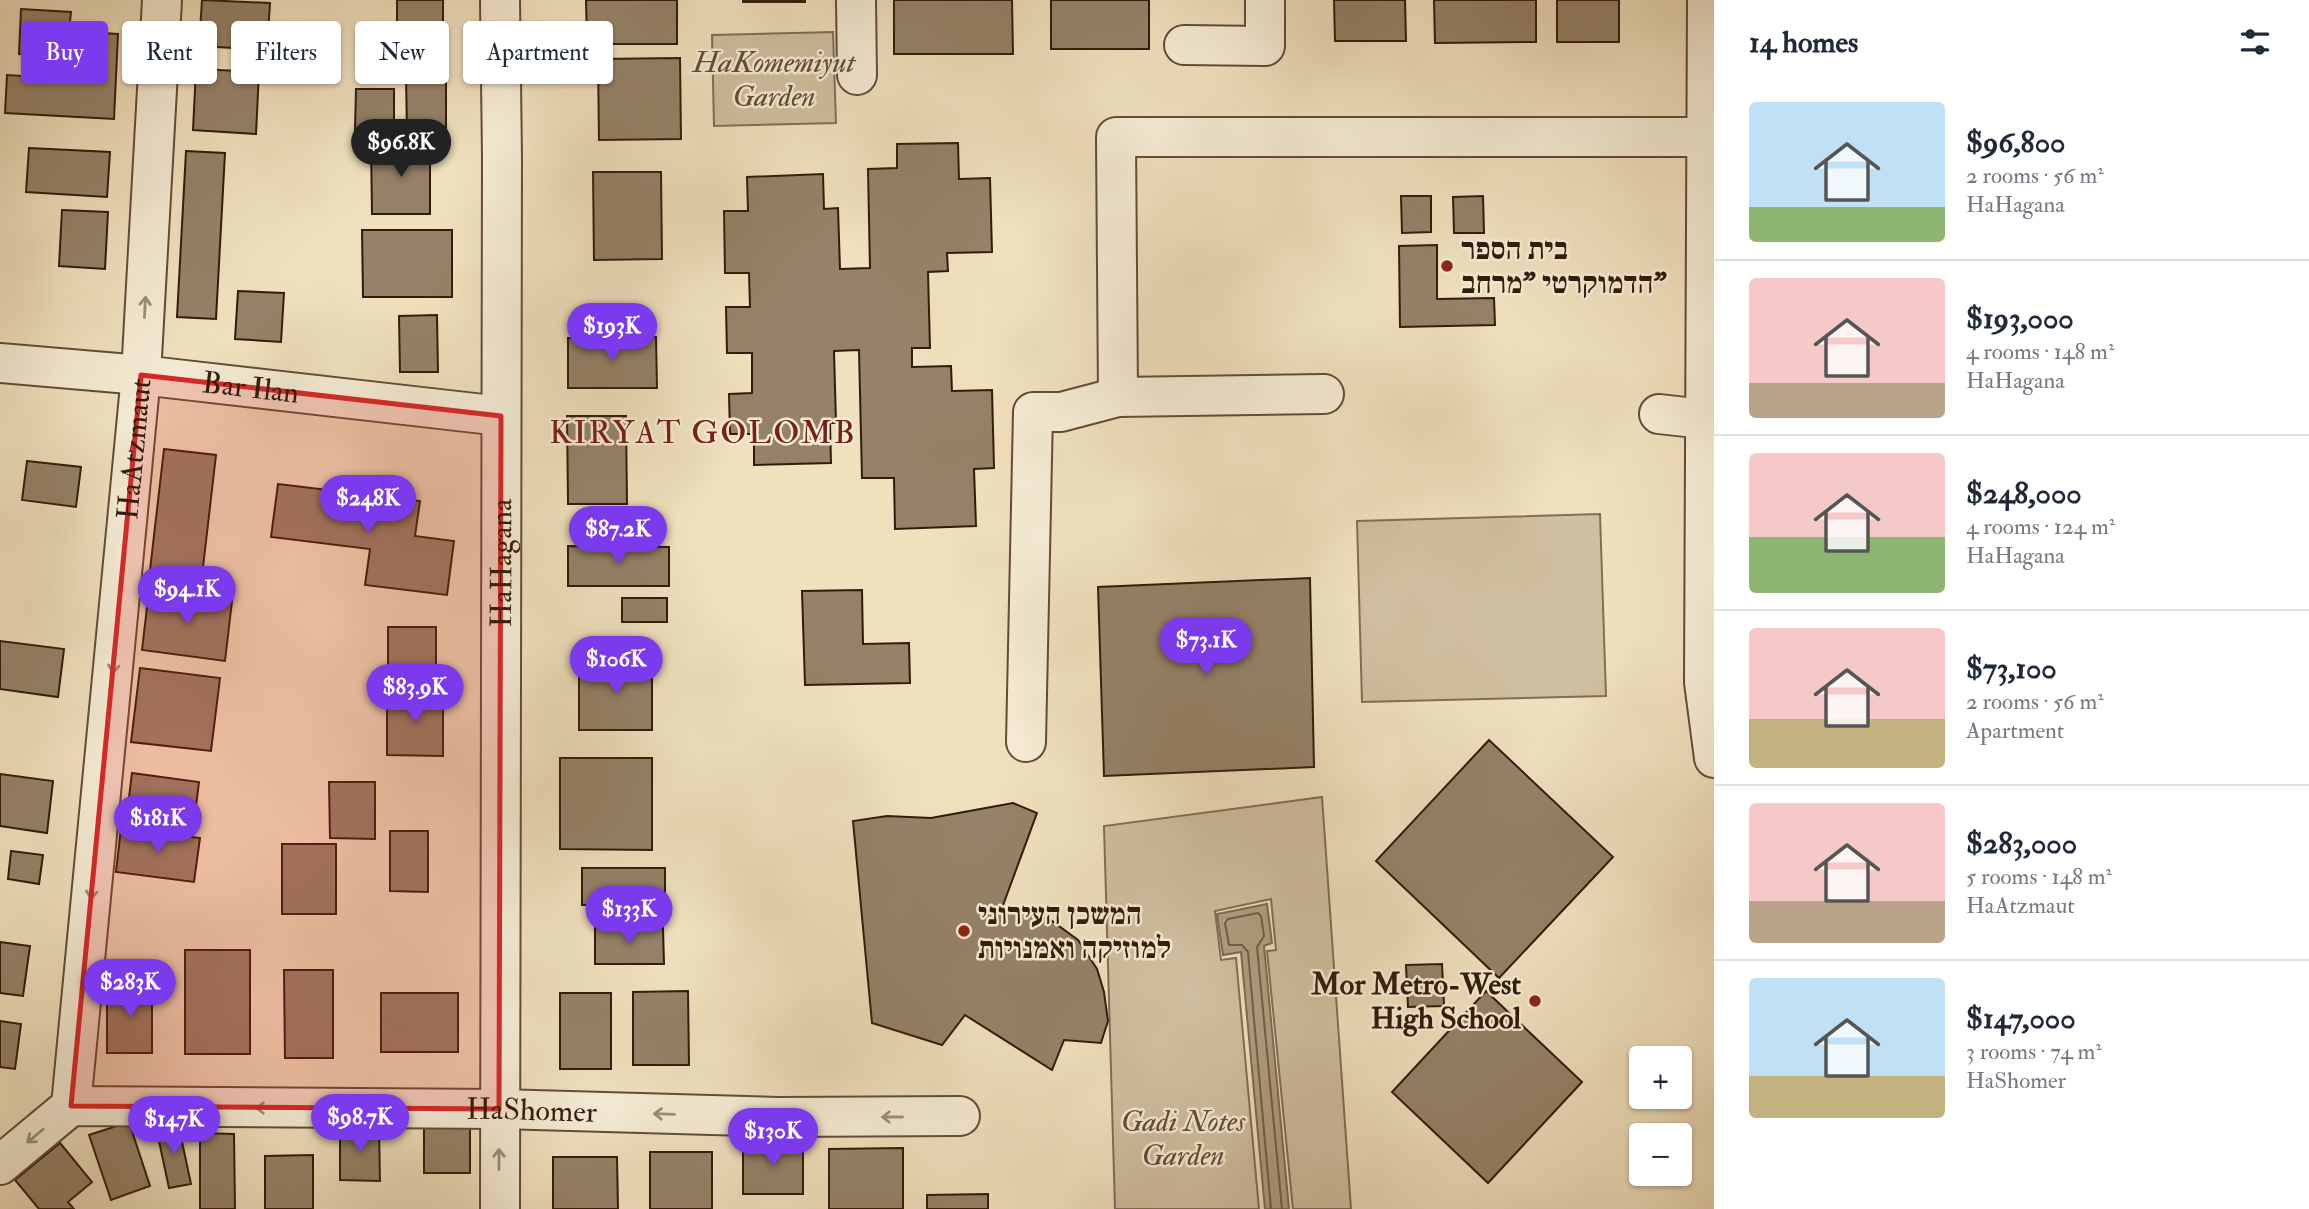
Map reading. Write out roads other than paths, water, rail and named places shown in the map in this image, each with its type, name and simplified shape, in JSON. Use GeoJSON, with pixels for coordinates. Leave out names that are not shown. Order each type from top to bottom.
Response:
{"type":"FeatureCollection","features":[{"type":"Feature","properties":{"kind":"street","name":"HaAtzmaut"},"geometry":{"type":"LineString","coordinates":[[71,1106],[141,375],[162,0]]}},
{"type":"Feature","properties":{"kind":"street","name":"HaHagana"},"geometry":{"type":"LineString","coordinates":[[499,1209],[502,158],[500,0]]}},
{"type":"Feature","properties":{"kind":"street"},"geometry":{"type":"LineString","coordinates":[[856,0],[857,75]]}},
{"type":"Feature","properties":{"kind":"street"},"geometry":{"type":"LineString","coordinates":[[1184,45],[1265,46],[1265,0]]}},
{"type":"Feature","properties":{"kind":"street"},"geometry":{"type":"LineString","coordinates":[[1707,0],[1704,419],[1709,537],[1704,682],[1714,758]]}},
{"type":"Feature","properties":{"kind":"street"},"geometry":{"type":"LineString","coordinates":[[1118,397],[1116,137],[1706,136]]}},
{"type":"Feature","properties":{"kind":"street","name":"Bar Ilan"},"geometry":{"type":"LineString","coordinates":[[0,363],[141,375],[501,416]]}},
{"type":"Feature","properties":{"kind":"street"},"geometry":{"type":"LineString","coordinates":[[1026,742],[1033,412],[1061,412],[1118,397],[1324,394]]}},
{"type":"Feature","properties":{"kind":"street"},"geometry":{"type":"LineString","coordinates":[[1658,414],[1704,419]]}},
{"type":"Feature","properties":{"kind":"street"},"geometry":{"type":"LineString","coordinates":[[0,1165],[71,1106]]}},
{"type":"Feature","properties":{"kind":"street","name":"HaShomer"},"geometry":{"type":"LineString","coordinates":[[71,1106],[499,1109],[778,1117],[960,1116]]}},
{"type":"Feature","properties":{"kind":"water"},"geometry":{"type":"Polygon","coordinates":[[[1267,904],[1272,943],[1264,946],[1289,1209],[1265,1209],[1241,952],[1223,955],[1217,914],[1267,904]]]}},
{"type":"Feature","properties":{"kind":"place","name":"בית הספר הדמוקרטי \"מרחב\""},"geometry":{"type":"Point","coordinates":[1447,266]}},
{"type":"Feature","properties":{"kind":"place","name":"המשכן העירוני למוזיקה ואמנויות"},"geometry":{"type":"Point","coordinates":[964,931]}},
{"type":"Feature","properties":{"kind":"place","name":"Mor Metro-West High School"},"geometry":{"type":"Point","coordinates":[1535,1001]}},
{"type":"Feature","properties":{"kind":"district","name":"KIRYAT GOLOMB"},"geometry":{"type":"Point","coordinates":[703,433]}},
{"type":"Feature","properties":{"kind":"park label","name":"HaKomemiyut Garden"},"geometry":{"type":"Point","coordinates":[774,79]}},
{"type":"Feature","properties":{"kind":"park label","name":"Gadi Notes Garden"},"geometry":{"type":"Point","coordinates":[1183,1138]}}]}
